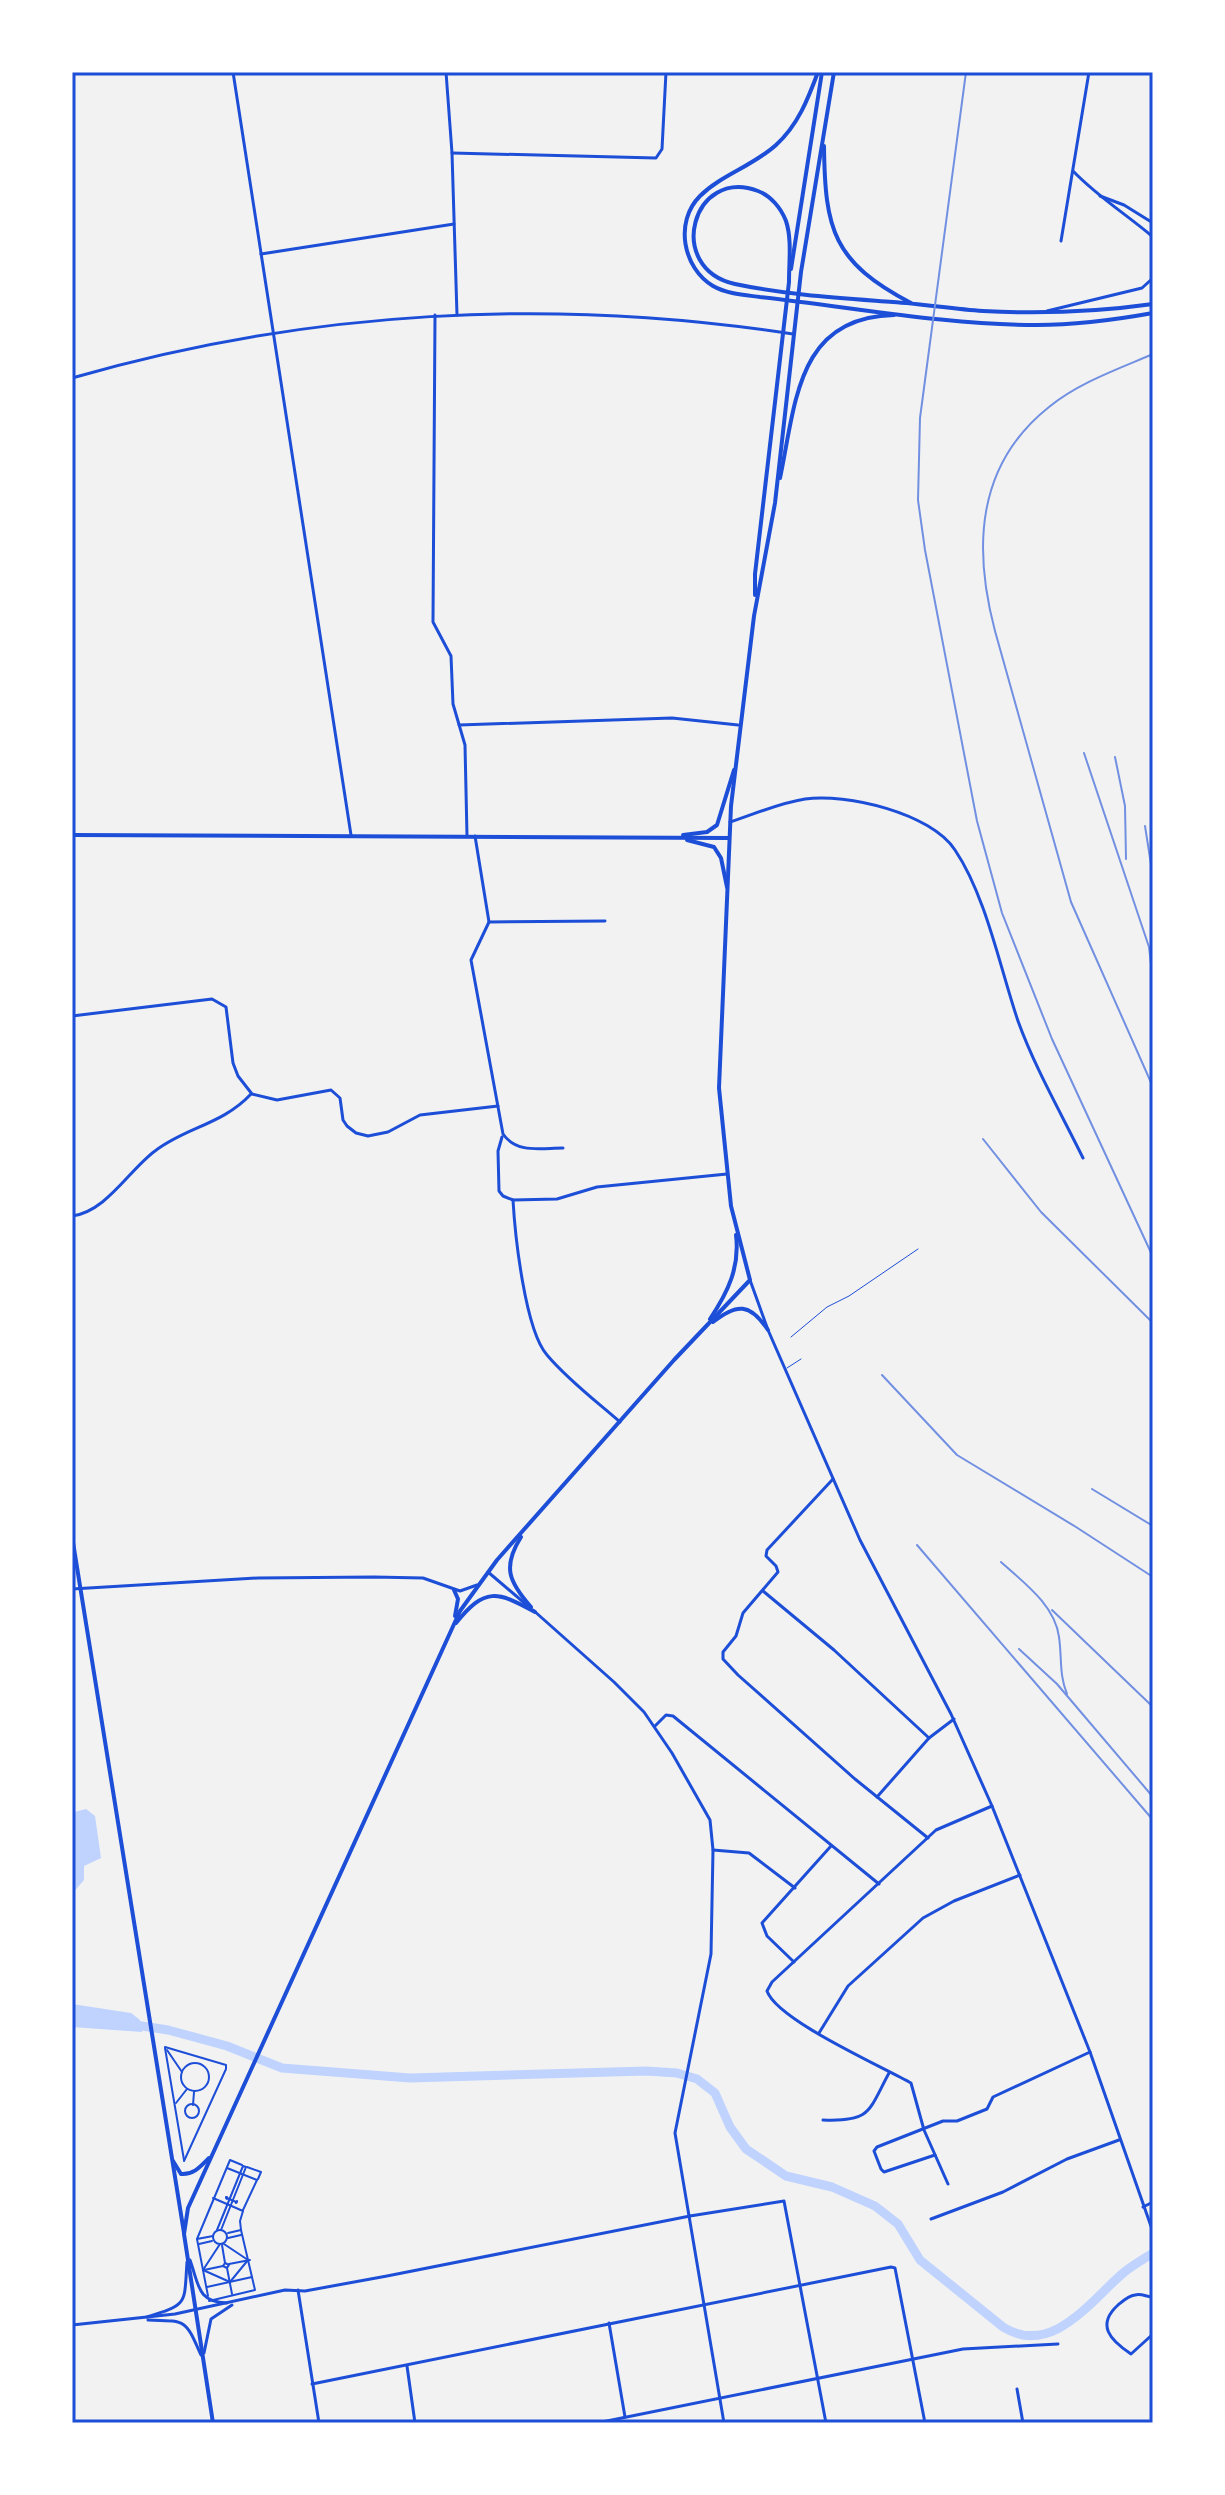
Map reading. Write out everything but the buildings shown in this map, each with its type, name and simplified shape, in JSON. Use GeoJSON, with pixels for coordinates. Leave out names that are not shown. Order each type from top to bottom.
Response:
{"type":"FeatureCollection","features":[{"type":"Feature","properties":{"kind":"main road"},"geometry":{"type":"LineString","coordinates":[[701,1331],[721,1303],[735,1270],[738,1250],[727,1174],[718,1057],[730,822],[738,725],[758,582],[781,332],[820,72]]}},
{"type":"Feature","properties":{"kind":"main road"},"geometry":{"type":"LineString","coordinates":[[820,72],[801,113],[787,134],[766,153],[700,195],[691,207],[684,240],[687,253],[701,276],[715,287],[760,297],[979,323],[1102,322],[1153,313]]}},
{"type":"Feature","properties":{"kind":"main road"},"geometry":{"type":"LineString","coordinates":[[775,503],[793,334],[834,72]]}},
{"type":"Feature","properties":{"kind":"main road"},"geometry":{"type":"LineString","coordinates":[[824,135],[824,192],[836,238],[863,273],[913,304]]}},
{"type":"Feature","properties":{"kind":"main road"},"geometry":{"type":"LineString","coordinates":[[789,281],[788,230],[777,204],[766,194],[742,187],[723,190],[708,199],[697,214],[693,231],[695,249],[712,275],[734,284],[830,297],[980,311],[1102,311],[1153,304]]}},
{"type":"Feature","properties":{"kind":"main road"},"geometry":{"type":"LineString","coordinates":[[758,582],[799,390],[810,359],[833,332],[850,322],[876,315],[910,315]]}},
{"type":"Feature","properties":{"kind":"main road"},"geometry":{"type":"LineString","coordinates":[[668,838],[715,828],[721,818],[734,767]]}},
{"type":"Feature","properties":{"kind":"main road"},"geometry":{"type":"LineString","coordinates":[[72,835],[729,838]]}},
{"type":"Feature","properties":{"kind":"main road"},"geometry":{"type":"LineString","coordinates":[[668,838],[714,847],[723,864],[728,893]]}},
{"type":"Feature","properties":{"kind":"main road"},"geometry":{"type":"LineString","coordinates":[[184,2234],[188,2208],[209,2158],[463,1606],[527,1527],[750,1280],[734,1217]]}},
{"type":"Feature","properties":{"kind":"main road"},"geometry":{"type":"LineString","coordinates":[[701,1331],[724,1313],[740,1308],[755,1313],[768,1330]]}},
{"type":"Feature","properties":{"kind":"main road"},"geometry":{"type":"LineString","coordinates":[[527,1527],[513,1551],[509,1572],[514,1586],[535,1612]]}},
{"type":"Feature","properties":{"kind":"main road"},"geometry":{"type":"LineString","coordinates":[[72,1536],[213,2423]]}},
{"type":"Feature","properties":{"kind":"main road"},"geometry":{"type":"LineString","coordinates":[[451,1629],[458,1603],[454,1590]]}},
{"type":"Feature","properties":{"kind":"main road"},"geometry":{"type":"LineString","coordinates":[[451,1629],[473,1603],[489,1596],[507,1597],[535,1612]]}},
{"type":"Feature","properties":{"kind":"main road"},"geometry":{"type":"LineString","coordinates":[[171,2156],[176,2169],[184,2174],[194,2171],[209,2158]]}},
{"type":"Feature","properties":{"kind":"street"},"geometry":{"type":"LineString","coordinates":[[233,72],[351,835]]}},
{"type":"Feature","properties":{"kind":"street"},"geometry":{"type":"LineString","coordinates":[[446,72],[457,315]]}},
{"type":"Feature","properties":{"kind":"street"},"geometry":{"type":"LineString","coordinates":[[452,153],[656,158],[662,149],[666,72]]}},
{"type":"Feature","properties":{"kind":"street"},"geometry":{"type":"LineString","coordinates":[[1061,241],[1089,72]]}},
{"type":"Feature","properties":{"kind":"street"},"geometry":{"type":"LineString","coordinates":[[1072,171],[1096,195],[1153,237]]}},
{"type":"Feature","properties":{"kind":"street"},"geometry":{"type":"LineString","coordinates":[[1096,195],[1124,205],[1153,223]]}},
{"type":"Feature","properties":{"kind":"street"},"geometry":{"type":"LineString","coordinates":[[261,254],[454,224]]}},
{"type":"Feature","properties":{"kind":"street"},"geometry":{"type":"LineString","coordinates":[[1037,313],[1142,288],[1153,278]]}},
{"type":"Feature","properties":{"kind":"street"},"geometry":{"type":"LineString","coordinates":[[72,378],[208,344],[273,332],[435,315],[619,315],[793,334]]}},
{"type":"Feature","properties":{"kind":"street"},"geometry":{"type":"LineString","coordinates":[[435,315],[433,622],[451,656],[452,700],[465,745],[467,836]]}},
{"type":"Feature","properties":{"kind":"street"},"geometry":{"type":"LineString","coordinates":[[458,725],[672,718],[738,725]]}},
{"type":"Feature","properties":{"kind":"street"},"geometry":{"type":"LineString","coordinates":[[730,822],[779,804],[823,798],[868,804],[905,815],[947,840],[968,873],[1019,1023],[1083,1158]]}},
{"type":"Feature","properties":{"kind":"street"},"geometry":{"type":"LineString","coordinates":[[475,836],[489,922],[471,960],[503,1134],[509,1143],[519,1148],[563,1148]]}},
{"type":"Feature","properties":{"kind":"street"},"geometry":{"type":"LineString","coordinates":[[489,922],[605,921]]}},
{"type":"Feature","properties":{"kind":"street"},"geometry":{"type":"LineString","coordinates":[[72,1016],[212,999],[226,1007],[233,1063],[243,1084],[252,1094],[277,1100],[331,1090],[340,1098],[343,1120],[347,1126],[356,1133],[368,1136],[388,1132],[420,1115],[498,1106]]}},
{"type":"Feature","properties":{"kind":"street"},"geometry":{"type":"LineString","coordinates":[[72,1216],[89,1211],[155,1151],[236,1110],[252,1094]]}},
{"type":"Feature","properties":{"kind":"street"},"geometry":{"type":"LineString","coordinates":[[503,1134],[498,1151],[499,1191],[513,1200],[557,1199],[597,1187],[727,1174]]}},
{"type":"Feature","properties":{"kind":"street"},"geometry":{"type":"LineString","coordinates":[[513,1200],[530,1317],[540,1344],[545,1354],[570,1379],[620,1422]]}},
{"type":"Feature","properties":{"kind":"street"},"geometry":{"type":"LineString","coordinates":[[750,1280],[768,1330],[833,1479],[885,1590],[954,1719],[992,1806],[1090,2052],[1153,2232]]}},
{"type":"Feature","properties":{"kind":"street"},"geometry":{"type":"LineString","coordinates":[[833,1479],[765,1552],[778,1570],[743,1613],[736,1636],[723,1652],[726,1663],[877,1797],[928,1838]]}},
{"type":"Feature","properties":{"kind":"street"},"geometry":{"type":"LineString","coordinates":[[488,1572],[614,1682],[655,1726],[707,1812],[712,1829],[711,1954],[682,2093],[676,2140],[724,2423]]}},
{"type":"Feature","properties":{"kind":"street"},"geometry":{"type":"LineString","coordinates":[[72,1589],[267,1578],[423,1578],[454,1590],[468,1590],[480,1583]]}},
{"type":"Feature","properties":{"kind":"street"},"geometry":{"type":"LineString","coordinates":[[762,1590],[834,1650],[929,1738]]}},
{"type":"Feature","properties":{"kind":"street"},"geometry":{"type":"LineString","coordinates":[[655,1726],[665,1716],[673,1716],[880,1885]]}},
{"type":"Feature","properties":{"kind":"street"},"geometry":{"type":"LineString","coordinates":[[877,1797],[929,1738],[954,1719]]}},
{"type":"Feature","properties":{"kind":"street"},"geometry":{"type":"LineString","coordinates":[[948,2184],[924,2130],[911,2083],[795,2020],[773,2002],[767,1991],[772,1982],[928,1838],[943,1826],[992,1806]]}},
{"type":"Feature","properties":{"kind":"street"},"geometry":{"type":"LineString","coordinates":[[795,1962],[767,1936],[762,1923],[831,1846]]}},
{"type":"Feature","properties":{"kind":"street"},"geometry":{"type":"LineString","coordinates":[[713,1850],[749,1853],[795,1888]]}},
{"type":"Feature","properties":{"kind":"street"},"geometry":{"type":"LineString","coordinates":[[819,2033],[848,1986],[923,1918],[954,1901],[1020,1875]]}},
{"type":"Feature","properties":{"kind":"street"},"geometry":{"type":"LineString","coordinates":[[165,2047],[226,2065],[184,2161],[175,2105],[165,2047]]}},
{"type":"Feature","properties":{"kind":"street"},"geometry":{"type":"LineString","coordinates":[[165,2047],[182,2073],[187,2088],[204,2088],[209,2081],[207,2069],[199,2064],[189,2065],[182,2073]]}},
{"type":"Feature","properties":{"kind":"street"},"geometry":{"type":"LineString","coordinates":[[935,2155],[884,2172],[875,2149],[943,2121],[957,2121],[987,2109],[993,2097],[1090,2052]]}},
{"type":"Feature","properties":{"kind":"street"},"geometry":{"type":"LineString","coordinates":[[199,2064],[202,2057]]}},
{"type":"Feature","properties":{"kind":"street"},"geometry":{"type":"LineString","coordinates":[[823,2120],[849,2121],[864,2116],[890,2071]]}},
{"type":"Feature","properties":{"kind":"street"},"geometry":{"type":"LineString","coordinates":[[209,2081],[222,2079]]}},
{"type":"Feature","properties":{"kind":"street"},"geometry":{"type":"LineString","coordinates":[[171,2082],[182,2080]]}},
{"type":"Feature","properties":{"kind":"street"},"geometry":{"type":"LineString","coordinates":[[175,2105],[187,2088]]}},
{"type":"Feature","properties":{"kind":"street"},"geometry":{"type":"LineString","coordinates":[[193,2105],[194,2090]]}},
{"type":"Feature","properties":{"kind":"street"},"geometry":{"type":"LineString","coordinates":[[186,2112],[188,2106],[193,2105]]}},
{"type":"Feature","properties":{"kind":"street"},"geometry":{"type":"LineString","coordinates":[[186,2112],[191,2118],[197,2116],[199,2110],[193,2105]]}},
{"type":"Feature","properties":{"kind":"street"},"geometry":{"type":"LineString","coordinates":[[176,2113],[186,2112]]}},
{"type":"Feature","properties":{"kind":"street"},"geometry":{"type":"LineString","coordinates":[[931,2219],[1003,2192],[1067,2159],[1120,2140]]}},
{"type":"Feature","properties":{"kind":"street"},"geometry":{"type":"LineString","coordinates":[[230,2160],[261,2172],[240,2221],[255,2290],[208,2299],[197,2239],[230,2160]]}},
{"type":"Feature","properties":{"kind":"street"},"geometry":{"type":"LineString","coordinates":[[197,2239],[213,2236],[220,2228],[244,2166]]}},
{"type":"Feature","properties":{"kind":"street"},"geometry":{"type":"LineString","coordinates":[[226,2168],[257,2180]]}},
{"type":"Feature","properties":{"kind":"street"},"geometry":{"type":"LineString","coordinates":[[213,2198],[230,2202],[243,2211]]}},
{"type":"Feature","properties":{"kind":"street"},"geometry":{"type":"LineString","coordinates":[[72,2325],[196,2311],[285,2290],[509,2254],[690,2216],[784,2201],[826,2423]]}},
{"type":"Feature","properties":{"kind":"street"},"geometry":{"type":"LineString","coordinates":[[1143,2207],[1153,2202]]}},
{"type":"Feature","properties":{"kind":"street"},"geometry":{"type":"LineString","coordinates":[[220,2228],[234,2234]]}},
{"type":"Feature","properties":{"kind":"street"},"geometry":{"type":"LineString","coordinates":[[203,2270],[228,2238],[241,2232]]}},
{"type":"Feature","properties":{"kind":"street"},"geometry":{"type":"LineString","coordinates":[[227,2233],[228,2238]]}},
{"type":"Feature","properties":{"kind":"street"},"geometry":{"type":"LineString","coordinates":[[213,2236],[214,2241]]}},
{"type":"Feature","properties":{"kind":"street"},"geometry":{"type":"LineString","coordinates":[[204,2238],[205,2243]]}},
{"type":"Feature","properties":{"kind":"street"},"geometry":{"type":"LineString","coordinates":[[198,2244],[214,2241],[249,2260]]}},
{"type":"Feature","properties":{"kind":"street"},"geometry":{"type":"LineString","coordinates":[[222,2244],[232,2295]]}},
{"type":"Feature","properties":{"kind":"street"},"geometry":{"type":"LineString","coordinates":[[187,2254],[204,2296],[235,2303]]}},
{"type":"Feature","properties":{"kind":"street"},"geometry":{"type":"LineString","coordinates":[[136,2320],[181,2304],[185,2294],[187,2254]]}},
{"type":"Feature","properties":{"kind":"street"},"geometry":{"type":"LineString","coordinates":[[203,2270],[249,2260]]}},
{"type":"Feature","properties":{"kind":"street"},"geometry":{"type":"LineString","coordinates":[[230,2282],[249,2260]]}},
{"type":"Feature","properties":{"kind":"street"},"geometry":{"type":"LineString","coordinates":[[312,2384],[864,2270],[895,2268],[925,2423]]}},
{"type":"Feature","properties":{"kind":"street"},"geometry":{"type":"LineString","coordinates":[[203,2270],[230,2282]]}},
{"type":"Feature","properties":{"kind":"street"},"geometry":{"type":"LineString","coordinates":[[206,2287],[252,2277]]}},
{"type":"Feature","properties":{"kind":"street"},"geometry":{"type":"LineString","coordinates":[[298,2290],[319,2423]]}},
{"type":"Feature","properties":{"kind":"street"},"geometry":{"type":"LineString","coordinates":[[1153,2304],[1151,2297],[1135,2295],[1108,2315],[1106,2324],[1110,2335],[1131,2354],[1153,2334]]}},
{"type":"Feature","properties":{"kind":"street"},"geometry":{"type":"LineString","coordinates":[[203,2358],[211,2319],[235,2303]]}},
{"type":"Feature","properties":{"kind":"street"},"geometry":{"type":"LineString","coordinates":[[136,2320],[184,2323],[203,2358]]}},
{"type":"Feature","properties":{"kind":"street"},"geometry":{"type":"LineString","coordinates":[[609,2323],[625,2417]]}},
{"type":"Feature","properties":{"kind":"street"},"geometry":{"type":"LineString","coordinates":[[597,2423],[963,2349],[1058,2344]]}},
{"type":"Feature","properties":{"kind":"street"},"geometry":{"type":"LineString","coordinates":[[407,2366],[415,2423]]}},
{"type":"Feature","properties":{"kind":"street"},"geometry":{"type":"LineString","coordinates":[[1017,2389],[1023,2423]]}},
{"type":"Feature","properties":{"kind":"lane"},"geometry":{"type":"LineString","coordinates":[[791,1337],[827,1307],[849,1296],[918,1249]]}},
{"type":"Feature","properties":{"kind":"lane"},"geometry":{"type":"LineString","coordinates":[[785,1369],[801,1359]]}},
{"type":"Feature","properties":{"kind":"lane"},"geometry":{"type":"LineString","coordinates":[[625,2417],[626,2423]]}},
{"type":"Feature","properties":{"kind":"water"},"geometry":{"type":"Polygon","coordinates":[[[86,1809],[95,1816],[101,1858],[84,1866],[84,1880],[72,1894],[72,1817],[74,1812],[86,1809]]]}},
{"type":"Feature","properties":{"kind":"water"},"geometry":{"type":"Polygon","coordinates":[[[72,2004],[131,2013],[140,2020],[142,2032],[72,2027],[72,2004]]]}},
{"type":"Feature","properties":{"kind":"waterway"},"geometry":{"type":"LineString","coordinates":[[129,2024],[168,2030],[227,2046],[282,2068],[410,2078],[646,2071],[677,2073],[697,2079],[715,2093],[730,2127],[746,2149],[786,2176],[832,2187],[875,2206],[898,2224],[920,2260],[1003,2327],[1021,2334],[1037,2335],[1053,2331],[1068,2322],[1125,2271],[1153,2253]]}},
{"type":"Feature","properties":{"kind":"railway"},"geometry":{"type":"LineString","coordinates":[[966,72],[920,418],[918,500],[925,550],[977,821],[1002,913],[1052,1039],[1153,1257]]}},
{"type":"Feature","properties":{"kind":"railway"},"geometry":{"type":"LineString","coordinates":[[1153,354],[1073,391],[1049,407],[1025,430],[994,481],[986,510],[983,539],[988,600],[995,631],[1071,902],[1153,1087]]}},
{"type":"Feature","properties":{"kind":"railway"},"geometry":{"type":"LineString","coordinates":[[1084,753],[1149,947],[1153,1052]]}},
{"type":"Feature","properties":{"kind":"railway"},"geometry":{"type":"LineString","coordinates":[[1115,757],[1125,806],[1126,859]]}},
{"type":"Feature","properties":{"kind":"railway"},"geometry":{"type":"LineString","coordinates":[[1145,826],[1153,877]]}},
{"type":"Feature","properties":{"kind":"railway"},"geometry":{"type":"LineString","coordinates":[[983,1139],[1041,1212],[1153,1323]]}},
{"type":"Feature","properties":{"kind":"railway"},"geometry":{"type":"LineString","coordinates":[[882,1375],[957,1455],[1153,1577]]}},
{"type":"Feature","properties":{"kind":"railway"},"geometry":{"type":"LineString","coordinates":[[1092,1489],[1153,1526]]}},
{"type":"Feature","properties":{"kind":"railway"},"geometry":{"type":"LineString","coordinates":[[917,1545],[1153,1820]]}},
{"type":"Feature","properties":{"kind":"railway"},"geometry":{"type":"LineString","coordinates":[[1001,1562],[1037,1595],[1051,1615],[1059,1637],[1067,1694]]}},
{"type":"Feature","properties":{"kind":"railway"},"geometry":{"type":"LineString","coordinates":[[1052,1610],[1153,1707]]}},
{"type":"Feature","properties":{"kind":"railway"},"geometry":{"type":"LineString","coordinates":[[1019,1649],[1057,1684],[1153,1797]]}}]}
